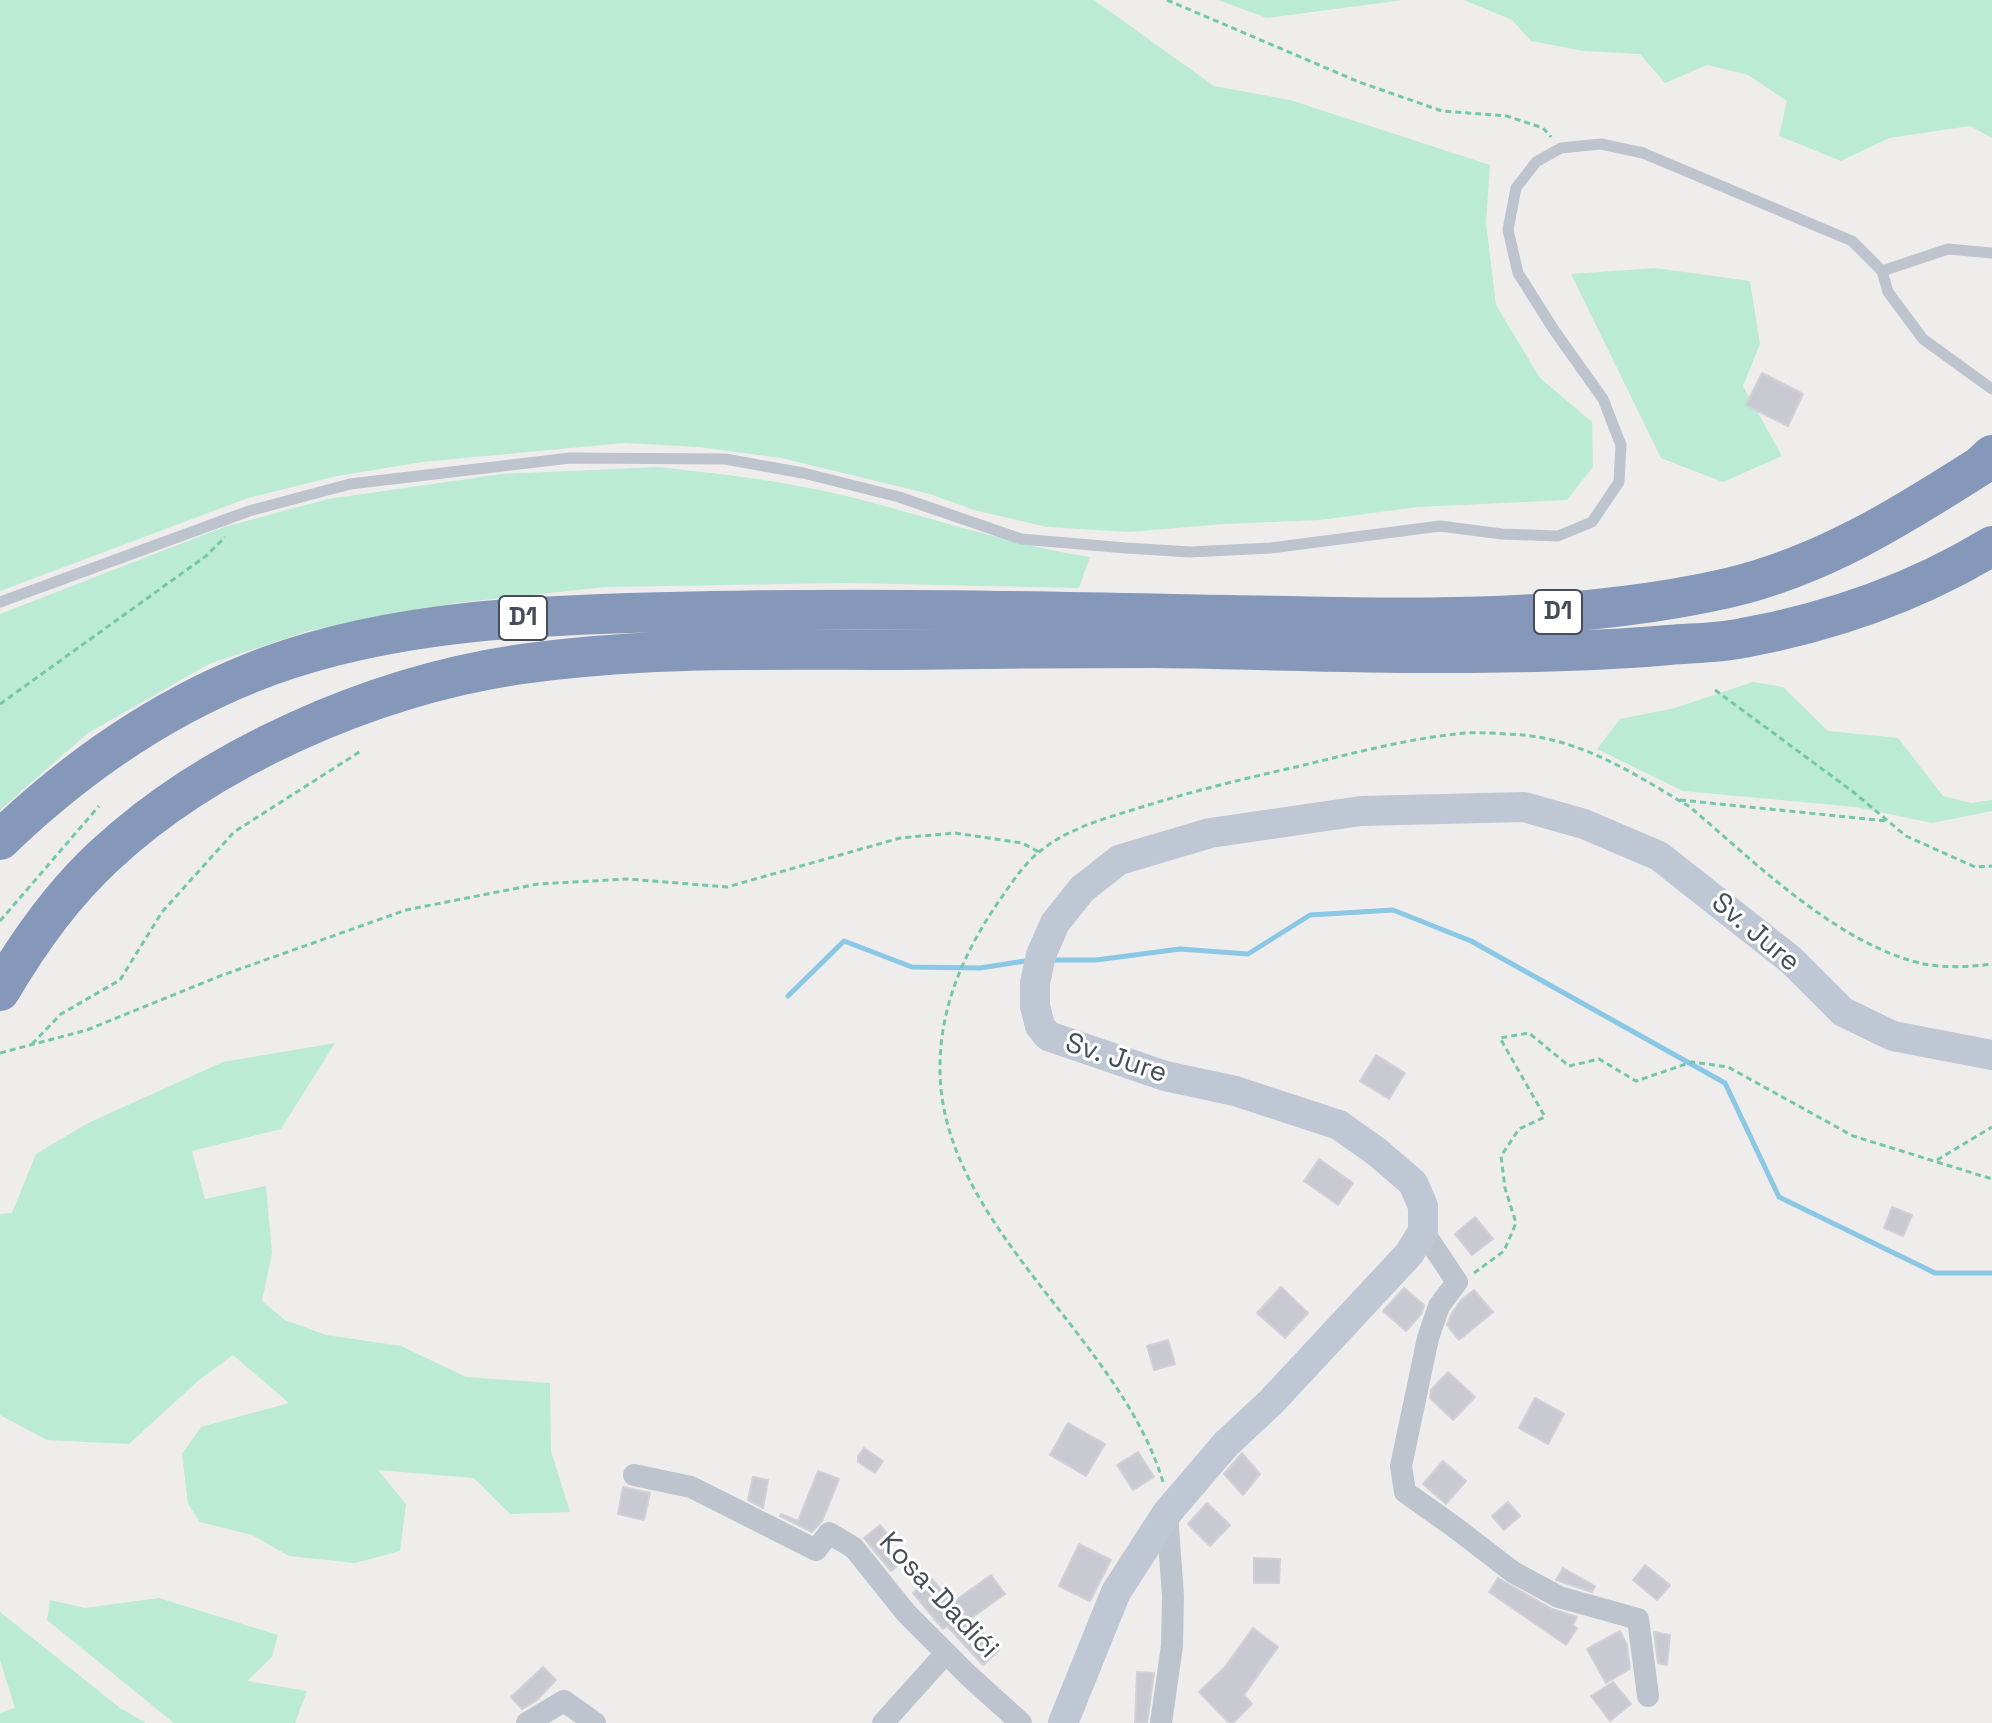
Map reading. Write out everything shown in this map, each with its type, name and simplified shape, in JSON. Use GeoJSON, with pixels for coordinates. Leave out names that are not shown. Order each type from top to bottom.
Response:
{"type":"FeatureCollection","features":[{"type":"Feature","properties":{"kind":"highway","name":"D1"},"geometry":{"type":"LineString","coordinates":[[0,840],[86,765],[180,706],[268,667],[387,634],[506,619],[775,609],[1444,619],[1597,609],[1730,588],[1811,561],[1883,527],[1986,461]]}},
{"type":"Feature","properties":{"kind":"highway","name":"D1"},"geometry":{"type":"LineString","coordinates":[[0,991],[50,917],[103,856],[198,786],[289,735],[359,706],[420,686],[513,666],[635,653],[1158,648],[1354,653],[1591,652],[1740,639],[1837,616],[1909,589],[1992,546]]}},
{"type":"Feature","properties":{"kind":"street","name":"Sv. Jure"},"geometry":{"type":"LineString","coordinates":[[1423,1231],[1423,1206],[1413,1183],[1339,1125],[1235,1091],[1165,1076],[1048,1036],[1040,1026],[1035,1006],[1039,964],[1055,923],[1082,889],[1119,860],[1210,833],[1361,811],[1524,807],[1584,824],[1659,856],[1791,960],[1843,1012],[1893,1036],[1992,1055]]}},
{"type":"Feature","properties":{"kind":"street"},"geometry":{"type":"LineString","coordinates":[[1063,1723],[1116,1592],[1167,1513],[1226,1444],[1271,1402],[1409,1254],[1423,1231],[1457,1282],[1439,1306],[1428,1338],[1401,1466],[1405,1492],[1513,1572],[1559,1597],[1638,1619],[1648,1696]]}},
{"type":"Feature","properties":{"kind":"street","name":"Kosa-Dadići"},"geometry":{"type":"LineString","coordinates":[[634,1475],[691,1487],[816,1550],[829,1533],[854,1548],[906,1613],[1021,1723]]}},
{"type":"Feature","properties":{"kind":"street"},"geometry":{"type":"LineString","coordinates":[[1161,1723],[1173,1633],[1167,1513]]}},
{"type":"Feature","properties":{"kind":"street"},"geometry":{"type":"LineString","coordinates":[[883,1723],[946,1653]]}},
{"type":"Feature","properties":{"kind":"street"},"geometry":{"type":"LineString","coordinates":[[527,1723],[564,1701],[595,1723]]}},
{"type":"Feature","properties":{"kind":"lane"},"geometry":{"type":"LineString","coordinates":[[0,602],[249,511],[350,484],[570,458],[725,459],[803,473],[899,497],[1021,539],[1190,552],[1271,548],[1440,526],[1502,534],[1558,536],[1592,522],[1619,482],[1621,445],[1603,399],[1518,273],[1508,230],[1516,188],[1536,162],[1561,148],[1601,144],[1643,153],[1852,241],[1882,271],[1888,292],[1923,339],[1992,389]]}},
{"type":"Feature","properties":{"kind":"lane"},"geometry":{"type":"LineString","coordinates":[[1882,271],[1948,249],[1992,253]]}},
{"type":"Feature","properties":{"kind":"path"},"geometry":{"type":"LineString","coordinates":[[1167,0],[1359,82],[1442,111],[1507,116],[1543,128],[1561,148]]}},
{"type":"Feature","properties":{"kind":"path"},"geometry":{"type":"LineString","coordinates":[[0,704],[206,556],[249,511]]}},
{"type":"Feature","properties":{"kind":"path"},"geometry":{"type":"LineString","coordinates":[[1715,690],[1852,791],[1906,836],[1975,867],[1992,866]]}},
{"type":"Feature","properties":{"kind":"path"},"geometry":{"type":"LineString","coordinates":[[1167,1513],[1165,1491],[1156,1459],[1131,1409],[1105,1369],[1053,1304],[1000,1229],[966,1175],[947,1126],[940,1072],[944,1017],[963,959],[1018,875],[1039,852],[1101,820],[1193,790],[1394,744],[1468,733],[1524,735],[1566,743],[1624,768],[1677,799],[1807,906],[1873,945],[1925,964],[1992,964]]}},
{"type":"Feature","properties":{"kind":"path"},"geometry":{"type":"LineString","coordinates":[[31,1045],[61,1014],[120,980],[162,912],[234,832],[361,751]]}},
{"type":"Feature","properties":{"kind":"path"},"geometry":{"type":"LineString","coordinates":[[1677,799],[1887,821]]}},
{"type":"Feature","properties":{"kind":"path"},"geometry":{"type":"LineString","coordinates":[[0,921],[99,806]]}},
{"type":"Feature","properties":{"kind":"path"},"geometry":{"type":"LineString","coordinates":[[0,1053],[87,1030],[220,976],[406,910],[524,886],[628,879],[727,887],[900,838],[955,833],[1022,843],[1039,852]]}},
{"type":"Feature","properties":{"kind":"path"},"geometry":{"type":"LineString","coordinates":[[1457,1282],[1483,1269],[1504,1251],[1516,1223],[1505,1188],[1501,1156],[1519,1129],[1545,1117],[1500,1038],[1529,1033],[1569,1066],[1599,1059],[1636,1081],[1692,1062],[1728,1067],[1853,1136],[1992,1179]]}},
{"type":"Feature","properties":{"kind":"path"},"geometry":{"type":"LineString","coordinates":[[1937,1160],[1992,1127]]}},
{"type":"Feature","properties":{"kind":"green space"},"geometry":{"type":"Polygon","coordinates":[[[0,0],[1094,0],[1214,86],[1290,100],[1490,165],[1486,223],[1496,305],[1540,378],[1592,422],[1593,467],[1567,500],[1418,507],[1319,520],[1129,532],[1047,527],[974,510],[930,494],[781,458],[699,447],[624,443],[422,462],[337,476],[248,498],[0,591],[0,0]]]}},
{"type":"Feature","properties":{"kind":"green space"},"geometry":{"type":"Polygon","coordinates":[[[1218,0],[1403,0],[1267,18],[1218,0]]]}},
{"type":"Feature","properties":{"kind":"green space"},"geometry":{"type":"Polygon","coordinates":[[[1464,0],[1992,0],[1992,138],[1970,126],[1889,138],[1841,161],[1779,136],[1787,101],[1748,75],[1707,65],[1665,83],[1640,54],[1584,51],[1531,41],[1512,20],[1464,0]]]}},
{"type":"Feature","properties":{"kind":"green space"},"geometry":{"type":"Polygon","coordinates":[[[1655,268],[1750,281],[1760,344],[1743,386],[1782,456],[1723,482],[1661,458],[1571,274],[1655,268]]]}},
{"type":"Feature","properties":{"kind":"green space"},"geometry":{"type":"Polygon","coordinates":[[[659,467],[753,478],[823,491],[998,537],[1090,557],[1079,588],[846,583],[605,587],[456,603],[308,631],[209,664],[88,733],[0,810],[0,614],[224,527],[328,499],[502,474],[659,467]]]}},
{"type":"Feature","properties":{"kind":"green space"},"geometry":{"type":"Polygon","coordinates":[[[1753,682],[1783,687],[1828,731],[1898,738],[1943,796],[1971,803],[1992,800],[1992,811],[1932,823],[1856,807],[1683,791],[1597,749],[1620,719],[1675,708],[1753,682]]]}},
{"type":"Feature","properties":{"kind":"green space"},"geometry":{"type":"Polygon","coordinates":[[[335,1043],[281,1129],[192,1151],[205,1199],[266,1186],[272,1253],[262,1301],[285,1320],[326,1335],[401,1346],[466,1377],[550,1383],[551,1451],[570,1512],[510,1514],[474,1478],[378,1470],[406,1504],[400,1551],[355,1563],[289,1556],[252,1535],[200,1522],[188,1504],[182,1454],[201,1427],[289,1403],[233,1355],[199,1380],[129,1444],[47,1440],[0,1415],[0,1214],[12,1213],[36,1154],[88,1123],[223,1062],[335,1043]]]}},
{"type":"Feature","properties":{"kind":"green space"},"geometry":{"type":"Polygon","coordinates":[[[159,1598],[278,1635],[272,1657],[247,1681],[307,1691],[295,1723],[174,1723],[47,1620],[50,1600],[85,1608],[159,1598]]]}},
{"type":"Feature","properties":{"kind":"green space"},"geometry":{"type":"Polygon","coordinates":[[[0,1612],[120,1708],[146,1723],[0,1723],[0,1713],[15,1708],[0,1660],[0,1612]]]}},
{"type":"Feature","properties":{"kind":"building"},"geometry":{"type":"Polygon","coordinates":[[[1762,373],[1803,394],[1788,426],[1746,405],[1762,373]]]}},
{"type":"Feature","properties":{"kind":"building"},"geometry":{"type":"Polygon","coordinates":[[[1376,1055],[1405,1073],[1389,1099],[1360,1081],[1376,1055]]]}},
{"type":"Feature","properties":{"kind":"building"},"geometry":{"type":"Polygon","coordinates":[[[1319,1159],[1353,1183],[1338,1205],[1304,1181],[1319,1159]]]}},
{"type":"Feature","properties":{"kind":"building"},"geometry":{"type":"Polygon","coordinates":[[[1892,1207],[1912,1215],[1903,1236],[1884,1228],[1892,1207]]]}},
{"type":"Feature","properties":{"kind":"building"},"geometry":{"type":"Polygon","coordinates":[[[1475,1217],[1493,1239],[1472,1255],[1455,1234],[1475,1217]]]}},
{"type":"Feature","properties":{"kind":"building"},"geometry":{"type":"Polygon","coordinates":[[[1281,1287],[1308,1313],[1285,1338],[1257,1313],[1281,1287]]]}},
{"type":"Feature","properties":{"kind":"building"},"geometry":{"type":"Polygon","coordinates":[[[1404,1288],[1424,1305],[1422,1313],[1406,1331],[1383,1311],[1404,1288]]]}},
{"type":"Feature","properties":{"kind":"building"},"geometry":{"type":"Polygon","coordinates":[[[1474,1290],[1493,1312],[1459,1340],[1447,1325],[1461,1300],[1474,1290]]]}},
{"type":"Feature","properties":{"kind":"building"},"geometry":{"type":"Polygon","coordinates":[[[1168,1340],[1175,1364],[1154,1370],[1147,1346],[1168,1340]]]}},
{"type":"Feature","properties":{"kind":"building"},"geometry":{"type":"Polygon","coordinates":[[[1448,1372],[1475,1397],[1453,1420],[1430,1398],[1431,1390],[1448,1372]]]}},
{"type":"Feature","properties":{"kind":"building"},"geometry":{"type":"Polygon","coordinates":[[[1535,1398],[1564,1414],[1548,1444],[1519,1428],[1535,1398]]]}},
{"type":"Feature","properties":{"kind":"building"},"geometry":{"type":"Polygon","coordinates":[[[1068,1423],[1105,1444],[1086,1476],[1050,1455],[1068,1423]]]}},
{"type":"Feature","properties":{"kind":"building"},"geometry":{"type":"Polygon","coordinates":[[[864,1448],[883,1461],[875,1473],[858,1462],[864,1448]]]}},
{"type":"Feature","properties":{"kind":"building"},"geometry":{"type":"Polygon","coordinates":[[[1138,1452],[1154,1477],[1133,1490],[1117,1465],[1138,1452]]]}},
{"type":"Feature","properties":{"kind":"building"},"geometry":{"type":"Polygon","coordinates":[[[1242,1453],[1260,1474],[1243,1495],[1224,1474],[1242,1453]]]}},
{"type":"Feature","properties":{"kind":"building"},"geometry":{"type":"Polygon","coordinates":[[[1443,1461],[1466,1481],[1446,1504],[1423,1484],[1443,1461]]]}},
{"type":"Feature","properties":{"kind":"building"},"geometry":{"type":"Polygon","coordinates":[[[818,1471],[839,1479],[822,1521],[812,1532],[780,1516],[798,1521],[818,1471]]]}},
{"type":"Feature","properties":{"kind":"building"},"geometry":{"type":"Polygon","coordinates":[[[753,1477],[768,1480],[763,1508],[748,1500],[753,1477]]]}},
{"type":"Feature","properties":{"kind":"building"},"geometry":{"type":"Polygon","coordinates":[[[623,1487],[650,1493],[644,1520],[618,1514],[623,1487]]]}},
{"type":"Feature","properties":{"kind":"building"},"geometry":{"type":"Polygon","coordinates":[[[1508,1502],[1520,1516],[1504,1530],[1492,1516],[1508,1502]]]}},
{"type":"Feature","properties":{"kind":"building"},"geometry":{"type":"Polygon","coordinates":[[[1207,1503],[1230,1525],[1210,1546],[1188,1524],[1207,1503]]]}},
{"type":"Feature","properties":{"kind":"building"},"geometry":{"type":"Polygon","coordinates":[[[880,1525],[893,1541],[886,1547],[900,1564],[891,1571],[864,1538],[880,1525]]]}},
{"type":"Feature","properties":{"kind":"building"},"geometry":{"type":"Polygon","coordinates":[[[1079,1544],[1111,1560],[1090,1601],[1059,1586],[1079,1544]]]}},
{"type":"Feature","properties":{"kind":"building"},"geometry":{"type":"Polygon","coordinates":[[[1254,1558],[1280,1559],[1279,1583],[1254,1583],[1254,1558]]]}},
{"type":"Feature","properties":{"kind":"building"},"geometry":{"type":"Polygon","coordinates":[[[1645,1565],[1670,1585],[1657,1600],[1633,1580],[1645,1565]]]}},
{"type":"Feature","properties":{"kind":"building"},"geometry":{"type":"Polygon","coordinates":[[[1563,1568],[1595,1586],[1592,1592],[1556,1580],[1563,1568]]]}},
{"type":"Feature","properties":{"kind":"building"},"geometry":{"type":"Polygon","coordinates":[[[991,1575],[1005,1594],[970,1619],[999,1650],[983,1665],[947,1626],[943,1629],[913,1593],[931,1578],[952,1603],[991,1575]]]}},
{"type":"Feature","properties":{"kind":"building"},"geometry":{"type":"Polygon","coordinates":[[[1498,1578],[1552,1609],[1577,1617],[1573,1625],[1577,1628],[1566,1645],[1489,1592],[1498,1578]]]}},
{"type":"Feature","properties":{"kind":"building"},"geometry":{"type":"Polygon","coordinates":[[[1253,1628],[1278,1647],[1244,1695],[1252,1704],[1233,1723],[1229,1723],[1199,1692],[1224,1668],[1253,1628]]]}},
{"type":"Feature","properties":{"kind":"building"},"geometry":{"type":"Polygon","coordinates":[[[1620,1631],[1627,1645],[1630,1669],[1606,1683],[1587,1649],[1620,1631]]]}},
{"type":"Feature","properties":{"kind":"building"},"geometry":{"type":"Polygon","coordinates":[[[1654,1632],[1670,1635],[1667,1665],[1658,1663],[1654,1632]]]}},
{"type":"Feature","properties":{"kind":"building"},"geometry":{"type":"Polygon","coordinates":[[[543,1667],[556,1680],[536,1701],[522,1709],[511,1697],[543,1667]]]}},
{"type":"Feature","properties":{"kind":"building"},"geometry":{"type":"Polygon","coordinates":[[[1137,1672],[1154,1673],[1147,1723],[1135,1723],[1137,1672]]]}},
{"type":"Feature","properties":{"kind":"building"},"geometry":{"type":"Polygon","coordinates":[[[1613,1682],[1631,1704],[1610,1721],[1591,1696],[1613,1682]]]}},
{"type":"Feature","properties":{"kind":"waterway"},"geometry":{"type":"LineString","coordinates":[[1049,960],[1096,960],[1180,949],[1248,954],[1310,915],[1393,910],[1471,941],[1725,1083],[1779,1197],[1935,1273],[1992,1273]]}},
{"type":"Feature","properties":{"kind":"waterway"},"geometry":{"type":"LineString","coordinates":[[788,996],[844,941],[912,967],[980,968],[1031,960]]}}]}
